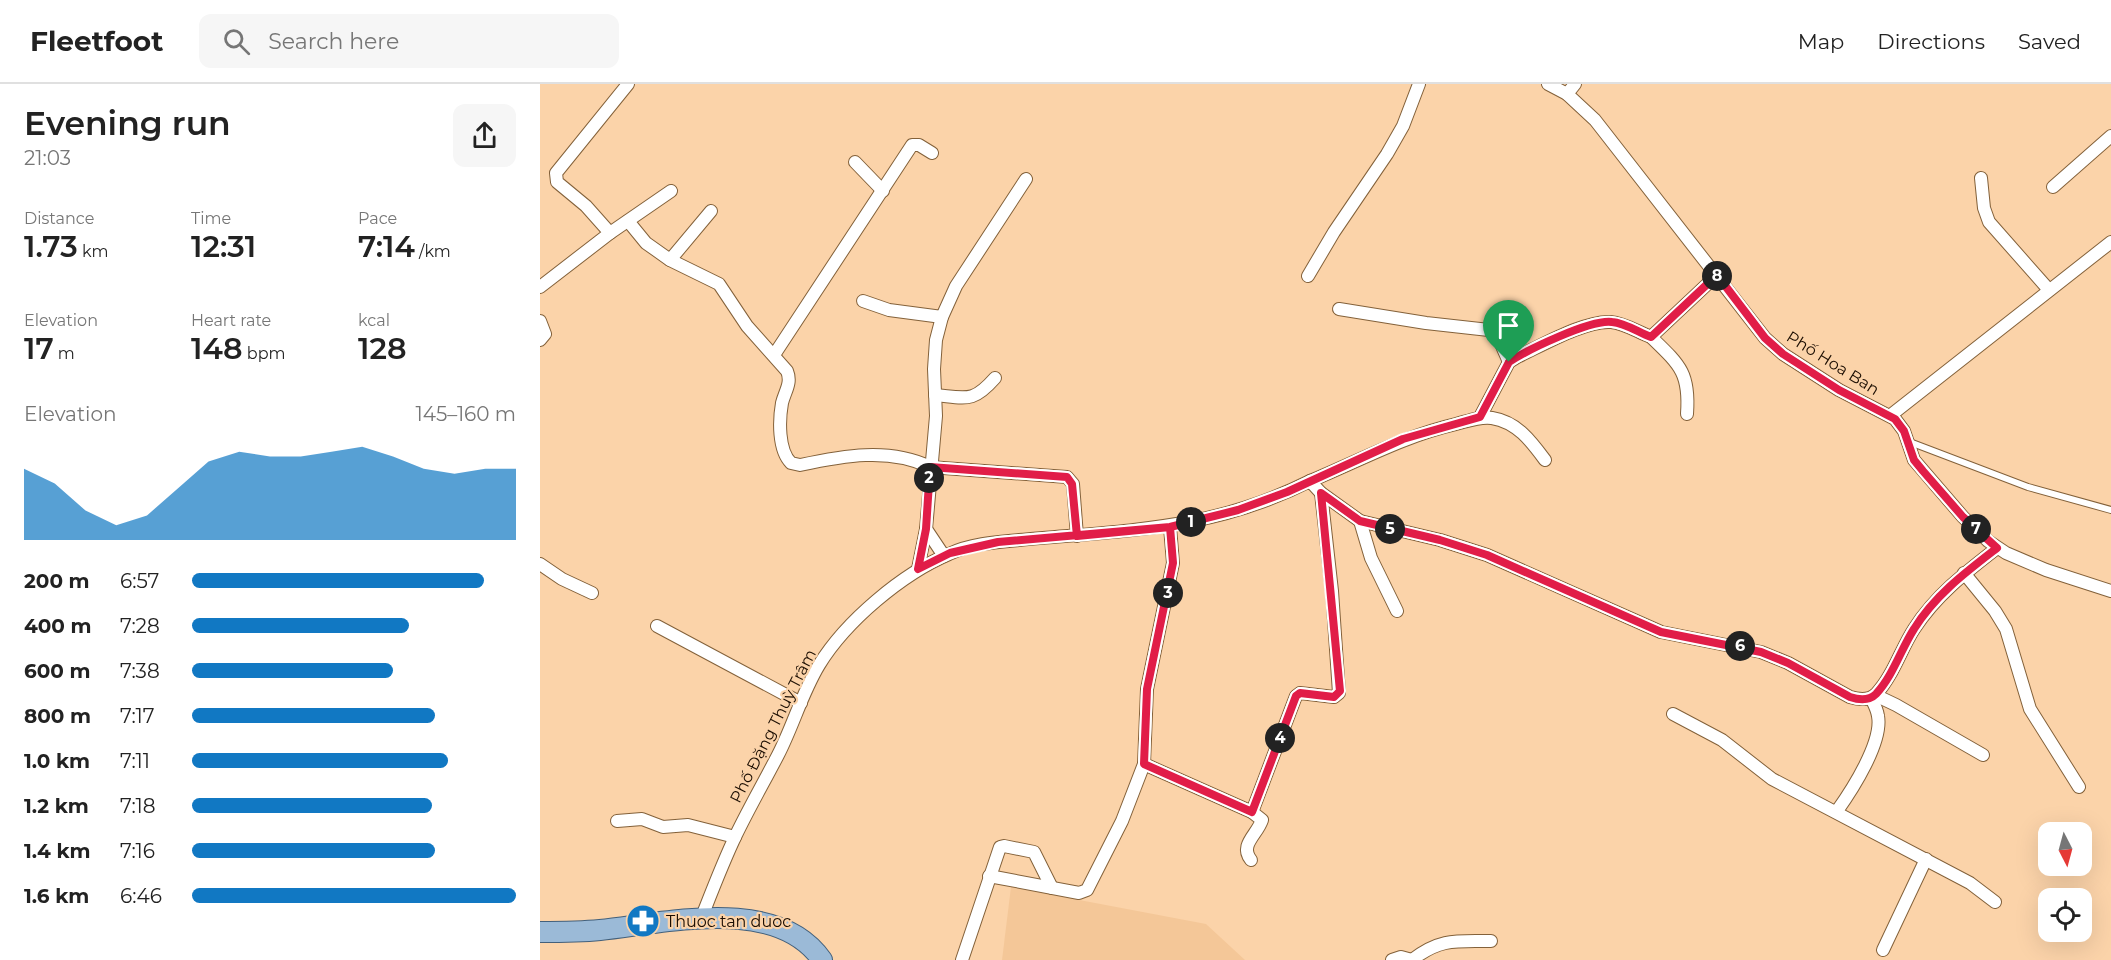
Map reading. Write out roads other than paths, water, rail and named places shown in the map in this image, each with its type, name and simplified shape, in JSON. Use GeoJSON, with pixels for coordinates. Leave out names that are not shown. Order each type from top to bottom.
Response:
{"type":"FeatureCollection","features":[{"type":"Feature","properties":{"kind":"main road"},"geometry":{"type":"LineString","coordinates":[[540,932],[596,930],[728,918],[768,924],[788,932],[809,945],[822,960]]}},
{"type":"Feature","properties":{"kind":"street"},"geometry":{"type":"LineString","coordinates":[[610,233],[586,206],[555,178],[556,173],[628,84]]}},
{"type":"Feature","properties":{"kind":"street"},"geometry":{"type":"LineString","coordinates":[[1308,276],[1334,232],[1387,154],[1403,126],[1419,84]]}},
{"type":"Feature","properties":{"kind":"street","name":"Phố Hoa Ban"},"geometry":{"type":"LineString","coordinates":[[1548,84],[1571,89],[1765,338],[1783,354],[1839,390],[1891,415],[1900,424],[1914,460],[1970,524],[1997,548],[2046,570],[2111,591]]}},
{"type":"Feature","properties":{"kind":"street"},"geometry":{"type":"LineString","coordinates":[[2052,187],[2111,136]]}},
{"type":"Feature","properties":{"kind":"street"},"geometry":{"type":"LineString","coordinates":[[774,355],[912,145],[919,144],[932,153]]}},
{"type":"Feature","properties":{"kind":"street"},"geometry":{"type":"LineString","coordinates":[[855,162],[883,191]]}},
{"type":"Feature","properties":{"kind":"street"},"geometry":{"type":"LineString","coordinates":[[1981,178],[1984,208],[1989,222],[2049,290]]}},
{"type":"Feature","properties":{"kind":"street"},"geometry":{"type":"LineString","coordinates":[[918,569],[926,529],[936,416],[934,369],[936,340],[942,317],[956,286],[1026,179]]}},
{"type":"Feature","properties":{"kind":"street"},"geometry":{"type":"LineString","coordinates":[[540,287],[610,233],[671,191]]}},
{"type":"Feature","properties":{"kind":"street"},"geometry":{"type":"LineString","coordinates":[[670,260],[711,211]]}},
{"type":"Feature","properties":{"kind":"street"},"geometry":{"type":"LineString","coordinates":[[628,221],[646,243],[670,260],[720,284],[747,326],[774,355],[789,376],[780,423],[783,448],[791,464],[800,465],[857,455],[891,455],[915,460],[930,467],[1067,477],[1072,484],[1077,536]]}},
{"type":"Feature","properties":{"kind":"street"},"geometry":{"type":"LineString","coordinates":[[1891,415],[2111,242]]}},
{"type":"Feature","properties":{"kind":"street"},"geometry":{"type":"LineString","coordinates":[[1651,337],[1717,275]]}},
{"type":"Feature","properties":{"kind":"street"},"geometry":{"type":"LineString","coordinates":[[863,301],[889,310],[942,317]]}},
{"type":"Feature","properties":{"kind":"street"},"geometry":{"type":"LineString","coordinates":[[1339,309],[1426,323],[1489,330],[1498,337],[1509,362]]}},
{"type":"Feature","properties":{"kind":"street"},"geometry":{"type":"LineString","coordinates":[[540,321],[545,334],[540,340]]}},
{"type":"Feature","properties":{"kind":"street"},"geometry":{"type":"LineString","coordinates":[[1545,460],[1533,443],[1516,428],[1498,420],[1480,417],[1509,362],[1578,330],[1604,322],[1620,324],[1651,337],[1678,366],[1687,380],[1687,414]]}},
{"type":"Feature","properties":{"kind":"street"},"geometry":{"type":"LineString","coordinates":[[935,395],[972,397],[984,390],[995,378]]}},
{"type":"Feature","properties":{"kind":"street","name":"Phố Đặng Thuỳ Trâm"},"geometry":{"type":"LineString","coordinates":[[700,919],[735,837],[783,746],[820,664],[833,646],[886,594],[918,569],[969,547],[998,542],[1170,527],[1238,510],[1287,492],[1403,439],[1480,417]]}},
{"type":"Feature","properties":{"kind":"street"},"geometry":{"type":"LineString","coordinates":[[1310,481],[1321,493],[1360,521],[1476,551],[1661,632],[1761,652],[1788,663],[1850,697],[1861,700],[1873,697],[1896,705],[1983,755]]}},
{"type":"Feature","properties":{"kind":"street"},"geometry":{"type":"LineString","coordinates":[[1252,812],[1296,696],[1300,693],[1334,697],[1340,691],[1321,493]]}},
{"type":"Feature","properties":{"kind":"street"},"geometry":{"type":"LineString","coordinates":[[1360,521],[1371,558],[1397,611]]}},
{"type":"Feature","properties":{"kind":"street"},"geometry":{"type":"LineString","coordinates":[[989,876],[1078,893],[1087,890],[1122,821],[1144,764],[1147,689],[1173,563],[1170,527]]}},
{"type":"Feature","properties":{"kind":"street"},"geometry":{"type":"LineString","coordinates":[[926,529],[944,556]]}},
{"type":"Feature","properties":{"kind":"street"},"geometry":{"type":"LineString","coordinates":[[1837,811],[1853,788],[1875,738],[1878,716],[1873,697],[1920,619],[1944,591],[1997,548]]}},
{"type":"Feature","properties":{"kind":"street"},"geometry":{"type":"LineString","coordinates":[[540,564],[562,579],[592,593]]}},
{"type":"Feature","properties":{"kind":"street"},"geometry":{"type":"LineString","coordinates":[[1964,573],[1995,610],[2006,629],[2030,709],[2079,787]]}},
{"type":"Feature","properties":{"kind":"street"},"geometry":{"type":"LineString","coordinates":[[657,626],[801,703]]}},
{"type":"Feature","properties":{"kind":"street"},"geometry":{"type":"LineString","coordinates":[[1673,714],[1715,735],[1772,779],[1837,811],[1970,883],[1995,902]]}},
{"type":"Feature","properties":{"kind":"street"},"geometry":{"type":"LineString","coordinates":[[1144,764],[1261,817],[1262,822],[1246,848],[1246,854],[1251,860]]}},
{"type":"Feature","properties":{"kind":"street"},"geometry":{"type":"LineString","coordinates":[[618,821],[642,819],[663,827],[688,825],[735,837]]}},
{"type":"Feature","properties":{"kind":"street"},"geometry":{"type":"LineString","coordinates":[[962,960],[1000,847],[1031,850],[1036,855],[1052,888]]}},
{"type":"Feature","properties":{"kind":"street"},"geometry":{"type":"LineString","coordinates":[[1883,950],[1926,859]]}},
{"type":"Feature","properties":{"kind":"street"},"geometry":{"type":"LineString","coordinates":[[1392,960],[1401,957],[1412,960],[1439,943],[1491,941]]}},
{"type":"Feature","properties":{"kind":"lane"},"geometry":{"type":"LineString","coordinates":[[1907,441],[2008,480],[2111,510]]}},
{"type":"Feature","properties":{"kind":"place","name":"Thuoc tan duoc"},"geometry":{"type":"Point","coordinates":[643,921]}}]}
